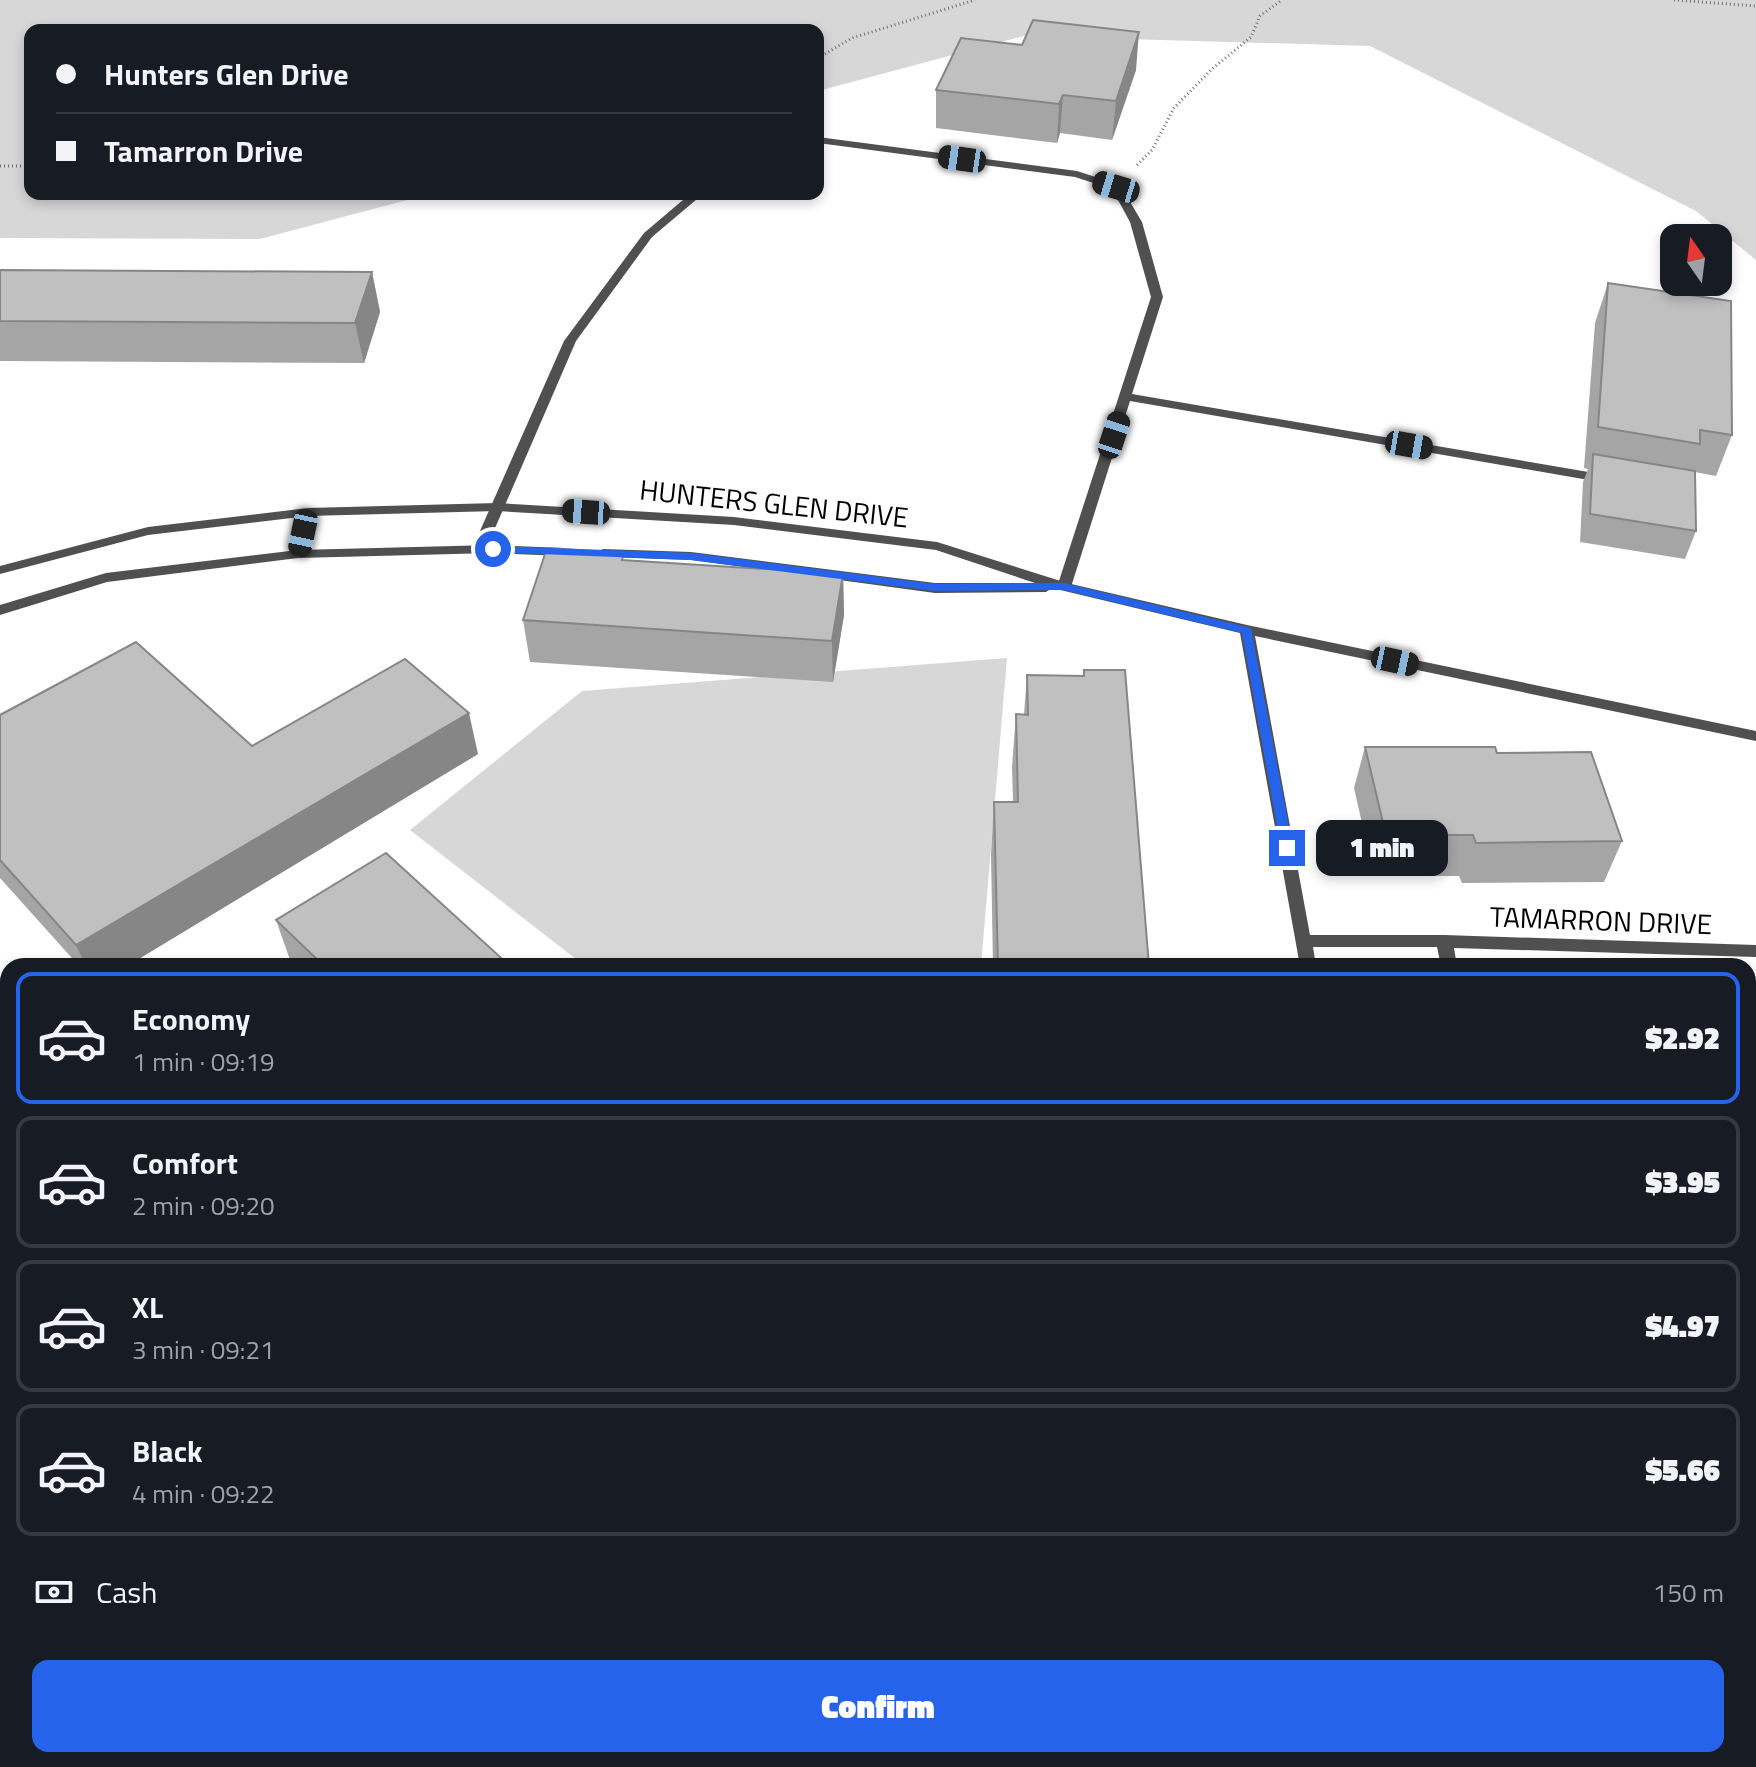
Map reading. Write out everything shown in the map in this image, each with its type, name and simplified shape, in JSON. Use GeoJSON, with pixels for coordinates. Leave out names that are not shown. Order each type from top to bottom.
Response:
{"type":"FeatureCollection","features":[{"type":"Feature","properties":{"kind":"street"},"geometry":{"type":"LineString","coordinates":[[824,141],[1077,174],[1116,187],[1136,222],[1157,297],[1064,587]]}},
{"type":"Feature","properties":{"kind":"street"},"geometry":{"type":"LineString","coordinates":[[479,549],[570,341],[648,235],[690,200]]}},
{"type":"Feature","properties":{"kind":"street"},"geometry":{"type":"LineString","coordinates":[[1127,397],[1628,482]]}},
{"type":"Feature","properties":{"kind":"street","name":"HUNTERS GLEN DRIVE"},"geometry":{"type":"LineString","coordinates":[[0,570],[148,531],[308,512],[497,507],[734,521],[937,546],[1064,587],[1247,630],[1756,736]]}},
{"type":"Feature","properties":{"kind":"street"},"geometry":{"type":"LineString","coordinates":[[298,554],[308,512]]}},
{"type":"Feature","properties":{"kind":"street","name":"HUNTERS GLEN DRIVE"},"geometry":{"type":"LineString","coordinates":[[0,610],[106,578],[298,554],[479,549],[691,556],[935,588],[1064,587]]}},
{"type":"Feature","properties":{"kind":"street"},"geometry":{"type":"LineString","coordinates":[[1247,630],[1307,958]]}},
{"type":"Feature","properties":{"kind":"street","name":"TAMARRON DRIVE"},"geometry":{"type":"LineString","coordinates":[[1304,941],[1444,941],[1756,951]]}},
{"type":"Feature","properties":{"kind":"street"},"geometry":{"type":"LineString","coordinates":[[1444,941],[1447,958]]}},
{"type":"Feature","properties":{"kind":"path"},"geometry":{"type":"LineString","coordinates":[[824,54],[852,38],[975,0]]}},
{"type":"Feature","properties":{"kind":"path"},"geometry":{"type":"LineString","coordinates":[[1116,187],[1152,150],[1174,108],[1212,69],[1251,37],[1260,16],[1282,0]]}},
{"type":"Feature","properties":{"kind":"path"},"geometry":{"type":"LineString","coordinates":[[1674,0],[1756,6]]}},
{"type":"Feature","properties":{"kind":"path"},"geometry":{"type":"LineString","coordinates":[[0,166],[24,166]]}},
{"type":"Feature","properties":{"kind":"shaded area"},"geometry":{"type":"Polygon","coordinates":[[[0,0],[1756,0],[1756,260],[1732,240],[1732,224],[1712,224],[1696,211],[1370,46],[1024,36],[824,89],[824,24],[24,24],[24,200],[407,200],[260,239],[0,238],[0,0]]]}},
{"type":"Feature","properties":{"kind":"shaded area"},"geometry":{"type":"Polygon","coordinates":[[[1007,658],[982,958],[575,958],[410,830],[582,691],[1007,658]]]}},
{"type":"Feature","properties":{"kind":"building"},"geometry":{"type":"Polygon","coordinates":[[[1033,20],[1139,32],[1116,101],[1063,95],[1059,104],[936,90],[961,38],[1022,45],[1033,20]]]}},
{"type":"Feature","properties":{"kind":"building"},"geometry":{"type":"Polygon","coordinates":[[[0,270],[372,272],[355,323],[0,321],[0,270]]]}},
{"type":"Feature","properties":{"kind":"building"},"geometry":{"type":"Polygon","coordinates":[[[1608,283],[1660,291],[1660,296],[1697,296],[1731,301],[1732,435],[1700,430],[1700,444],[1598,427],[1608,283]]]}},
{"type":"Feature","properties":{"kind":"building"},"geometry":{"type":"Polygon","coordinates":[[[1593,454],[1695,471],[1696,531],[1590,514],[1593,454]]]}},
{"type":"Feature","properties":{"kind":"building"},"geometry":{"type":"Polygon","coordinates":[[[547,548],[624,553],[622,560],[843,574],[832,641],[523,620],[547,548]]]}},
{"type":"Feature","properties":{"kind":"building"},"geometry":{"type":"Polygon","coordinates":[[[136,642],[252,746],[405,659],[469,713],[76,945],[0,860],[0,715],[136,642]]]}},
{"type":"Feature","properties":{"kind":"building"},"geometry":{"type":"Polygon","coordinates":[[[1084,670],[1125,670],[1148,958],[998,958],[994,802],[1018,802],[1016,714],[1028,715],[1027,675],[1084,676],[1084,670]]]}},
{"type":"Feature","properties":{"kind":"building"},"geometry":{"type":"Polygon","coordinates":[[[1365,747],[1495,747],[1497,753],[1591,752],[1622,841],[1476,843],[1473,835],[1386,835],[1365,747]]]}},
{"type":"Feature","properties":{"kind":"building"},"geometry":{"type":"Polygon","coordinates":[[[386,853],[501,958],[316,958],[276,920],[386,853]]]}},
{"type":"Feature","properties":{"kind":"route"},"geometry":{"type":"LineString","coordinates":[[493,549],[691,556],[935,588],[1064,587],[1247,630],[1287,848]]}}]}
